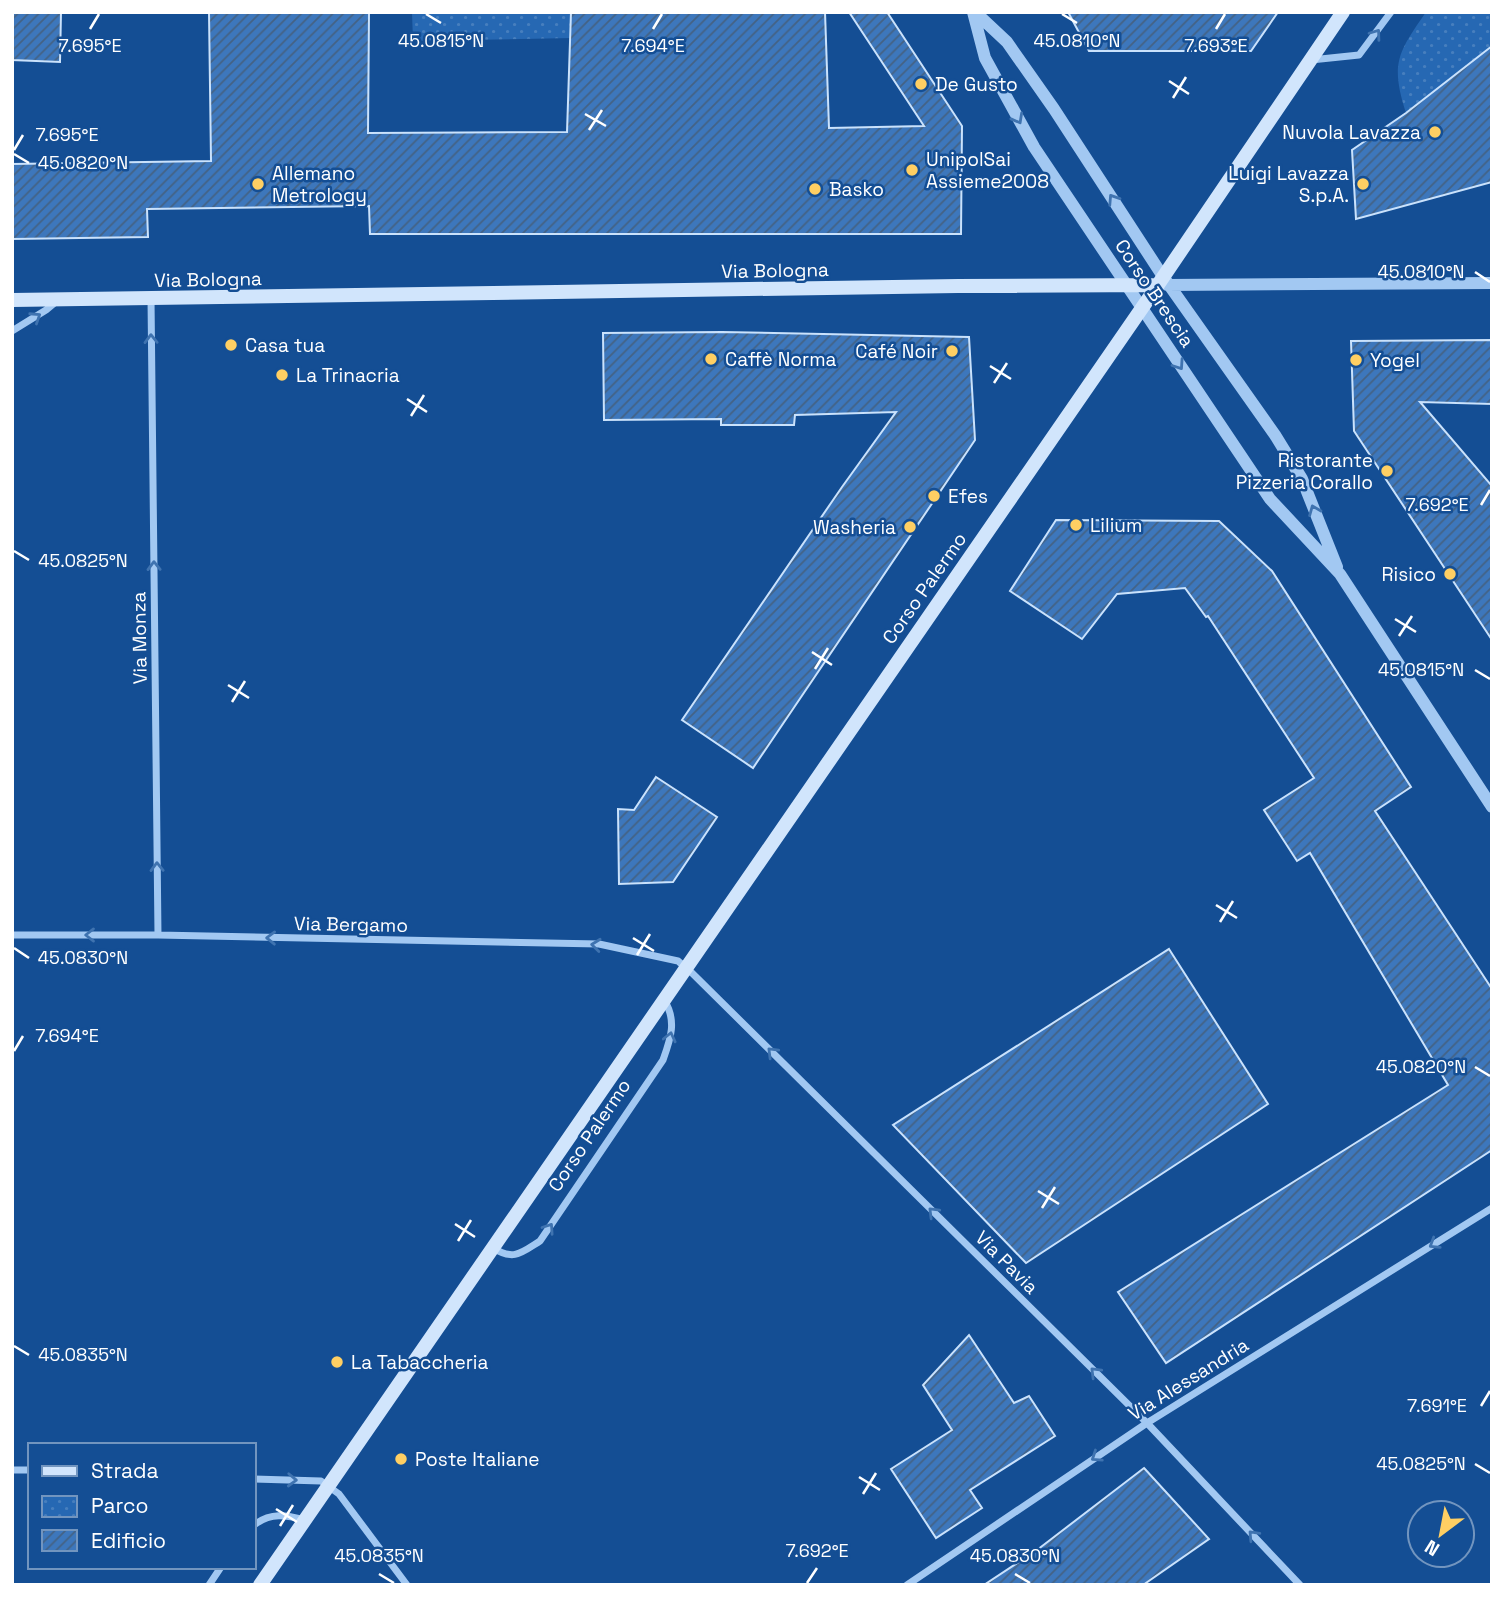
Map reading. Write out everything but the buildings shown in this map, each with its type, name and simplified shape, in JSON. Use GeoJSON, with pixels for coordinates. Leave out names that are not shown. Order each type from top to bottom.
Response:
{"type":"FeatureCollection","features":[{"type":"Feature","properties":{"kind":"main road","name":"Corso Palermo"},"geometry":{"type":"LineString","coordinates":[[260,1585],[1142,308],[1164,282],[1343,12]]}},
{"type":"Feature","properties":{"kind":"main road","name":"Via Bologna"},"geometry":{"type":"LineString","coordinates":[[12,300],[1127,285],[1164,282]]}},
{"type":"Feature","properties":{"kind":"street","name":"Corso Brescia"},"geometry":{"type":"LineString","coordinates":[[974,12],[1007,42],[1054,109],[1164,282],[1275,435],[1302,479],[1339,574]]}},
{"type":"Feature","properties":{"kind":"street","name":"Corso Brescia"},"geometry":{"type":"LineString","coordinates":[[974,12],[985,58],[1023,128],[1270,499],[1339,574],[1492,807]]}},
{"type":"Feature","properties":{"kind":"street"},"geometry":{"type":"LineString","coordinates":[[1311,60],[1359,55],[1391,12]]}},
{"type":"Feature","properties":{"kind":"street","name":"Via Bologna"},"geometry":{"type":"LineString","coordinates":[[1164,282],[1492,283]]}},
{"type":"Feature","properties":{"kind":"street","name":"Via Monza"},"geometry":{"type":"LineString","coordinates":[[151,299],[158,935]]}},
{"type":"Feature","properties":{"kind":"street"},"geometry":{"type":"LineString","coordinates":[[12,331],[58,300]]}},
{"type":"Feature","properties":{"kind":"street","name":"Via Bergamo"},"geometry":{"type":"LineString","coordinates":[[12,936],[158,935],[599,944],[678,961],[686,967]]}},
{"type":"Feature","properties":{"kind":"street","name":"Via Pavia"},"geometry":{"type":"LineString","coordinates":[[686,967],[1147,1423],[1300,1585]]}},
{"type":"Feature","properties":{"kind":"street","name":"Corso Palermo"},"geometry":{"type":"LineString","coordinates":[[493,1248],[510,1256],[540,1241],[663,1060],[673,1021],[664,999]]}},
{"type":"Feature","properties":{"kind":"street","name":"Via Alessandria"},"geometry":{"type":"LineString","coordinates":[[906,1585],[1147,1423],[1492,1208]]}},
{"type":"Feature","properties":{"kind":"street"},"geometry":{"type":"LineString","coordinates":[[256,1479],[321,1481],[338,1494],[407,1585]]}},
{"type":"Feature","properties":{"kind":"street"},"geometry":{"type":"LineString","coordinates":[[256,1524],[271,1516],[292,1516],[305,1521]]}},
{"type":"Feature","properties":{"kind":"street"},"geometry":{"type":"LineString","coordinates":[[209,1585],[220,1569]]}},
{"type":"Feature","properties":{"kind":"green space"},"geometry":{"type":"Polygon","coordinates":[[[412,12],[571,12],[572,38],[413,41],[412,12]]]}},
{"type":"Feature","properties":{"kind":"green space"},"geometry":{"type":"Polygon","coordinates":[[[1426,12],[1492,12],[1492,46],[1406,113],[1398,82],[1400,59],[1409,38],[1426,12]]]}},
{"type":"Feature","properties":{"kind":"place","name":"De Gusto"},"geometry":{"type":"Point","coordinates":[921,84]}},
{"type":"Feature","properties":{"kind":"place","name":"Nuvola Lavazza"},"geometry":{"type":"Point","coordinates":[1435,132]}},
{"type":"Feature","properties":{"kind":"place","name":"UnipolSai Assieme2008"},"geometry":{"type":"Point","coordinates":[912,170]}},
{"type":"Feature","properties":{"kind":"place","name":"Allemano Metrology"},"geometry":{"type":"Point","coordinates":[258,184]}},
{"type":"Feature","properties":{"kind":"place","name":"Luigi Lavazza S.p.A."},"geometry":{"type":"Point","coordinates":[1363,184]}},
{"type":"Feature","properties":{"kind":"place","name":"Basko"},"geometry":{"type":"Point","coordinates":[815,189]}},
{"type":"Feature","properties":{"kind":"place","name":"Casa tua"},"geometry":{"type":"Point","coordinates":[231,345]}},
{"type":"Feature","properties":{"kind":"place","name":"Café Noir"},"geometry":{"type":"Point","coordinates":[952,351]}},
{"type":"Feature","properties":{"kind":"place","name":"Caffè Norma"},"geometry":{"type":"Point","coordinates":[711,359]}},
{"type":"Feature","properties":{"kind":"place","name":"Yogel"},"geometry":{"type":"Point","coordinates":[1356,360]}},
{"type":"Feature","properties":{"kind":"place","name":"La Trinacria"},"geometry":{"type":"Point","coordinates":[282,375]}},
{"type":"Feature","properties":{"kind":"place","name":"Ristorante Pizzeria Corallo"},"geometry":{"type":"Point","coordinates":[1387,471]}},
{"type":"Feature","properties":{"kind":"place","name":"Efes"},"geometry":{"type":"Point","coordinates":[934,496]}},
{"type":"Feature","properties":{"kind":"place","name":"Lilium"},"geometry":{"type":"Point","coordinates":[1076,525]}},
{"type":"Feature","properties":{"kind":"place","name":"Washeria"},"geometry":{"type":"Point","coordinates":[910,527]}},
{"type":"Feature","properties":{"kind":"place","name":"Risico"},"geometry":{"type":"Point","coordinates":[1450,574]}},
{"type":"Feature","properties":{"kind":"place","name":"La Tabaccheria"},"geometry":{"type":"Point","coordinates":[337,1362]}},
{"type":"Feature","properties":{"kind":"place","name":"Poste Italiane"},"geometry":{"type":"Point","coordinates":[401,1459]}}]}
